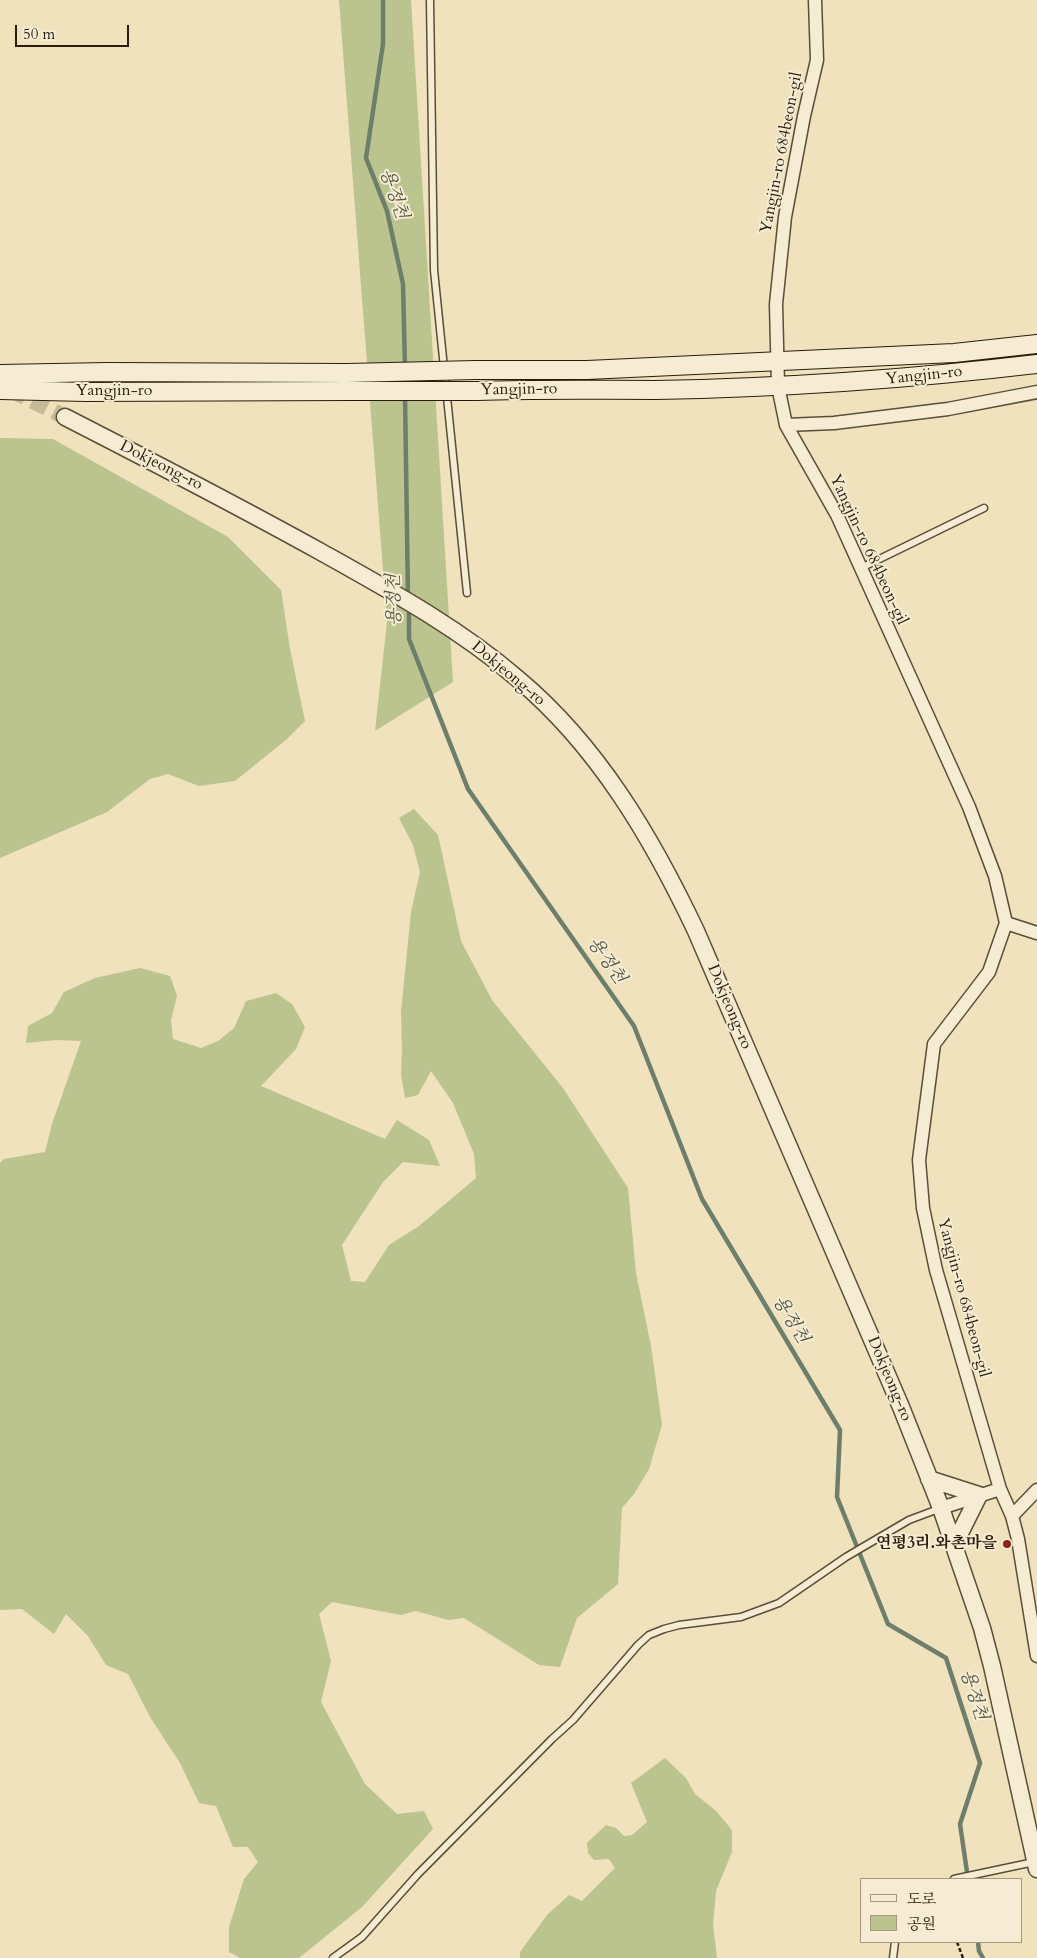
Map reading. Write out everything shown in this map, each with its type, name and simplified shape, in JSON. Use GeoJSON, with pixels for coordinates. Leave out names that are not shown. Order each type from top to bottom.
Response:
{"type":"FeatureCollection","features":[{"type":"Feature","properties":{"kind":"main road","name":"Yangjin-ro"},"geometry":{"type":"LineString","coordinates":[[0,374],[587,370],[954,353],[1037,344]]}},
{"type":"Feature","properties":{"kind":"main road"},"geometry":{"type":"LineString","coordinates":[[0,364],[66,373]]}},
{"type":"Feature","properties":{"kind":"main road","name":"Yangjin-ro"},"geometry":{"type":"LineString","coordinates":[[0,390],[86,392],[655,390],[886,380],[1037,364]]}},
{"type":"Feature","properties":{"kind":"main road"},"geometry":{"type":"LineString","coordinates":[[0,397],[86,392]]}},
{"type":"Feature","properties":{"kind":"street","name":"Yangjin-ro 684beon-gil"},"geometry":{"type":"LineString","coordinates":[[815,0],[817,60],[804,116],[785,217],[776,304],[778,386],[786,425],[837,515],[969,807],[995,876],[1006,923],[989,972],[934,1044],[919,1160],[923,1208],[936,1270],[1000,1488],[1012,1516],[1037,1656]]}},
{"type":"Feature","properties":{"kind":"street"},"geometry":{"type":"LineString","coordinates":[[786,425],[834,423],[948,408],[1037,392]]}},
{"type":"Feature","properties":{"kind":"street","name":"Dokjeong-ro"},"geometry":{"type":"LineString","coordinates":[[65,417],[174,472],[352,569],[436,619],[519,679],[539,698],[584,748],[629,807],[675,885],[696,931],[874,1343],[930,1479],[982,1628],[1036,1866]]}},
{"type":"Feature","properties":{"kind":"street"},"geometry":{"type":"LineString","coordinates":[[1006,923],[1037,933]]}},
{"type":"Feature","properties":{"kind":"street"},"geometry":{"type":"LineString","coordinates":[[930,1479],[979,1495]]}},
{"type":"Feature","properties":{"kind":"street"},"geometry":{"type":"LineString","coordinates":[[941,1508],[1000,1488]]}},
{"type":"Feature","properties":{"kind":"street"},"geometry":{"type":"LineString","coordinates":[[1012,1516],[1037,1490]]}},
{"type":"Feature","properties":{"kind":"street"},"geometry":{"type":"LineString","coordinates":[[954,1545],[979,1495]]}},
{"type":"Feature","properties":{"kind":"lane"},"geometry":{"type":"LineString","coordinates":[[430,0],[434,270],[467,593]]}},
{"type":"Feature","properties":{"kind":"lane"},"geometry":{"type":"LineString","coordinates":[[861,568],[984,508]]}},
{"type":"Feature","properties":{"kind":"lane"},"geometry":{"type":"LineString","coordinates":[[333,1958],[362,1937],[418,1874],[573,1720],[638,1645],[649,1635],[679,1625],[720,1620],[760,1611],[779,1603],[846,1557],[909,1520],[941,1508]]}},
{"type":"Feature","properties":{"kind":"lane"},"geometry":{"type":"LineString","coordinates":[[959,1878],[1018,1866],[1036,1866]]}},
{"type":"Feature","properties":{"kind":"lane"},"geometry":{"type":"LineString","coordinates":[[893,1958],[895,1943]]}},
{"type":"Feature","properties":{"kind":"path"},"geometry":{"type":"LineString","coordinates":[[957,1943],[963,1958]]}},
{"type":"Feature","properties":{"kind":"green space"},"geometry":{"type":"Polygon","coordinates":[[[339,0],[411,0],[453,682],[375,731],[387,622],[339,0]]]}},
{"type":"Feature","properties":{"kind":"green space"},"geometry":{"type":"Polygon","coordinates":[[[0,438],[53,439],[228,537],[281,590],[290,649],[305,721],[287,739],[235,781],[199,786],[168,774],[150,779],[107,812],[0,858],[0,438]]]}},
{"type":"Feature","properties":{"kind":"green space"},"geometry":{"type":"Polygon","coordinates":[[[414,809],[438,835],[461,941],[492,1000],[563,1088],[628,1188],[636,1273],[651,1346],[662,1425],[649,1469],[634,1494],[622,1508],[618,1584],[577,1618],[560,1667],[539,1665],[464,1618],[448,1620],[416,1611],[401,1615],[332,1602],[319,1614],[331,1661],[321,1702],[365,1784],[397,1814],[424,1811],[433,1829],[362,1907],[299,1958],[240,1958],[229,1952],[229,1927],[244,1879],[258,1862],[248,1847],[233,1847],[216,1806],[199,1803],[180,1763],[150,1717],[128,1674],[106,1665],[88,1636],[66,1614],[54,1634],[22,1609],[0,1610],[0,1163],[4,1159],[45,1152],[52,1124],[81,1041],[56,1040],[26,1043],[28,1026],[52,1013],[64,992],[95,978],[140,968],[170,976],[177,996],[171,1020],[173,1039],[201,1048],[218,1041],[234,1028],[246,1001],[276,993],[292,1004],[305,1027],[296,1049],[261,1086],[385,1139],[397,1120],[429,1140],[440,1166],[403,1162],[383,1182],[342,1245],[351,1281],[365,1282],[389,1245],[419,1226],[476,1178],[474,1154],[453,1103],[431,1071],[418,1095],[405,1098],[401,1075],[401,1012],[411,912],[420,872],[413,845],[399,818],[414,809]]]}},
{"type":"Feature","properties":{"kind":"green space"},"geometry":{"type":"Polygon","coordinates":[[[665,1758],[686,1778],[695,1794],[716,1811],[732,1830],[732,1852],[716,1891],[713,1925],[717,1958],[520,1958],[520,1952],[547,1915],[569,1895],[582,1901],[615,1868],[609,1859],[594,1860],[588,1853],[587,1843],[606,1825],[616,1828],[624,1836],[632,1835],[647,1822],[631,1783],[665,1758]]]}},
{"type":"Feature","properties":{"kind":"waterway","name":"용정천"},"geometry":{"type":"LineString","coordinates":[[383,0],[383,44],[366,158],[387,211],[403,284],[405,368]]}},
{"type":"Feature","properties":{"kind":"waterway","name":"용정천"},"geometry":{"type":"LineString","coordinates":[[405,396],[408,598]]}},
{"type":"Feature","properties":{"kind":"waterway","name":"용정천"},"geometry":{"type":"LineString","coordinates":[[409,606],[409,639],[468,789],[634,1026],[702,1199],[840,1430],[837,1497],[888,1624],[946,1658],[980,1763],[960,1824],[968,1878]]}},
{"type":"Feature","properties":{"kind":"waterway","name":"용정천"},"geometry":{"type":"LineString","coordinates":[[978,1943],[979,1951],[983,1958]]}},
{"type":"Feature","properties":{"kind":"tunnel"},"geometry":{"type":"LineString","coordinates":[[11,390],[65,417]]}},
{"type":"Feature","properties":{"kind":"place","name":"연평3리.와촌마을"},"geometry":{"type":"Point","coordinates":[1007,1544]}}]}
